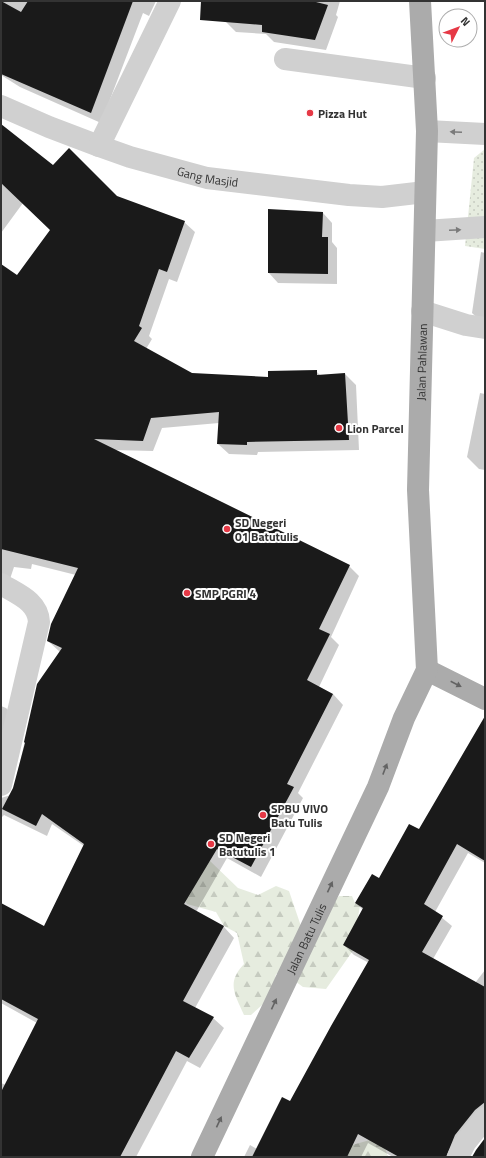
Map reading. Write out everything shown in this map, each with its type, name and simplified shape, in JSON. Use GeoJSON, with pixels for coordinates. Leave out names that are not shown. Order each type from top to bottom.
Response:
{"type":"FeatureCollection","features":[{"type":"Feature","properties":{"kind":"main road","name":"Jalan Pahlawan"},"geometry":{"type":"LineString","coordinates":[[404,718],[426,670],[418,490],[427,131],[420,1]]}},
{"type":"Feature","properties":{"kind":"main road"},"geometry":{"type":"LineString","coordinates":[[426,670],[485,699]]}},
{"type":"Feature","properties":{"kind":"main road","name":"Jalan Batu Tulis"},"geometry":{"type":"LineString","coordinates":[[202,1157],[378,787],[404,718]]}},
{"type":"Feature","properties":{"kind":"street"},"geometry":{"type":"LineString","coordinates":[[99,146],[170,1]]}},
{"type":"Feature","properties":{"kind":"street"},"geometry":{"type":"LineString","coordinates":[[285,59],[425,78]]}},
{"type":"Feature","properties":{"kind":"street","name":"Gang Masjid"},"geometry":{"type":"LineString","coordinates":[[1,106],[49,127],[99,146],[184,173],[231,182],[369,196],[425,192]]}},
{"type":"Feature","properties":{"kind":"street"},"geometry":{"type":"LineString","coordinates":[[427,131],[485,134]]}},
{"type":"Feature","properties":{"kind":"street"},"geometry":{"type":"LineString","coordinates":[[425,231],[485,227]]}},
{"type":"Feature","properties":{"kind":"street"},"geometry":{"type":"LineString","coordinates":[[422,311],[466,325],[485,328]]}},
{"type":"Feature","properties":{"kind":"street"},"geometry":{"type":"LineString","coordinates":[[1,584],[33,604],[39,615],[39,622],[1,785]]}},
{"type":"Feature","properties":{"kind":"street"},"geometry":{"type":"LineString","coordinates":[[458,1157],[465,1143],[485,1118]]}},
{"type":"Feature","properties":{"kind":"green space"},"geometry":{"type":"Polygon","coordinates":[[[485,149],[485,249],[465,246],[474,158],[485,149]]]}},
{"type":"Feature","properties":{"kind":"green space"},"geometry":{"type":"Polygon","coordinates":[[[210,861],[238,888],[258,895],[276,886],[289,891],[304,935],[339,896],[352,896],[355,903],[360,906],[358,917],[364,926],[359,942],[326,989],[303,987],[284,973],[276,974],[271,997],[251,1015],[244,1015],[235,995],[234,989],[235,977],[244,964],[237,933],[224,926],[216,912],[187,904],[176,886],[210,861]]]}},
{"type":"Feature","properties":{"kind":"green space"},"geometry":{"type":"Polygon","coordinates":[[[370,1140],[385,1148],[388,1157],[337,1157],[345,1147],[370,1140]]]}},
{"type":"Feature","properties":{"kind":"building"},"geometry":{"type":"Polygon","coordinates":[[[1,1],[21,12],[28,1],[133,1],[91,113],[1,74],[1,1]]]}},
{"type":"Feature","properties":{"kind":"building"},"geometry":{"type":"Polygon","coordinates":[[[201,1],[312,1],[328,5],[315,40],[262,32],[262,25],[200,20],[201,1]]]}},
{"type":"Feature","properties":{"kind":"building"},"geometry":{"type":"Polygon","coordinates":[[[1,124],[53,165],[69,148],[117,196],[185,221],[167,272],[159,269],[139,326],[142,328],[134,341],[192,373],[268,377],[268,371],[317,370],[317,375],[345,373],[349,440],[247,442],[247,445],[217,444],[219,412],[151,418],[143,441],[94,439],[350,565],[319,629],[330,634],[307,680],[333,694],[287,784],[294,787],[251,867],[217,849],[184,904],[224,926],[183,1001],[214,1017],[189,1058],[176,1051],[120,1157],[1,1157],[1,1092],[38,1019],[1,999],[1,903],[44,926],[84,844],[42,814],[36,826],[2,809],[13,788],[25,743],[37,684],[62,648],[47,641],[51,624],[78,568],[1,549],[1,264],[17,275],[50,230],[1,183],[1,124]]]}},
{"type":"Feature","properties":{"kind":"building"},"geometry":{"type":"Polygon","coordinates":[[[268,209],[323,212],[322,237],[328,237],[328,274],[268,273],[268,209]]]}},
{"type":"Feature","properties":{"kind":"building"},"geometry":{"type":"Polygon","coordinates":[[[485,716],[485,861],[457,844],[424,904],[443,916],[422,952],[485,987],[485,1102],[475,1110],[455,1135],[446,1157],[399,1157],[358,1134],[347,1157],[252,1157],[282,1097],[290,1101],[369,960],[343,945],[363,908],[355,903],[372,874],[379,878],[409,824],[419,829],[485,716]]]}},
{"type":"Feature","properties":{"kind":"building"},"geometry":{"type":"Polygon","coordinates":[[[485,1138],[485,1157],[472,1157],[476,1150],[485,1138]]]}},
{"type":"Feature","properties":{"kind":"place","name":"Pizza Hut"},"geometry":{"type":"Point","coordinates":[310,113]}},
{"type":"Feature","properties":{"kind":"place","name":"Lion Parcel"},"geometry":{"type":"Point","coordinates":[339,428]}},
{"type":"Feature","properties":{"kind":"place","name":"SD Negeri 01 Batutulis"},"geometry":{"type":"Point","coordinates":[227,529]}},
{"type":"Feature","properties":{"kind":"place","name":"SMP PGRI 4"},"geometry":{"type":"Point","coordinates":[187,593]}},
{"type":"Feature","properties":{"kind":"place","name":"SPBU VIVO Batu Tulis"},"geometry":{"type":"Point","coordinates":[263,815]}},
{"type":"Feature","properties":{"kind":"place","name":"SD Negeri Batutulis 1"},"geometry":{"type":"Point","coordinates":[211,844]}}]}
